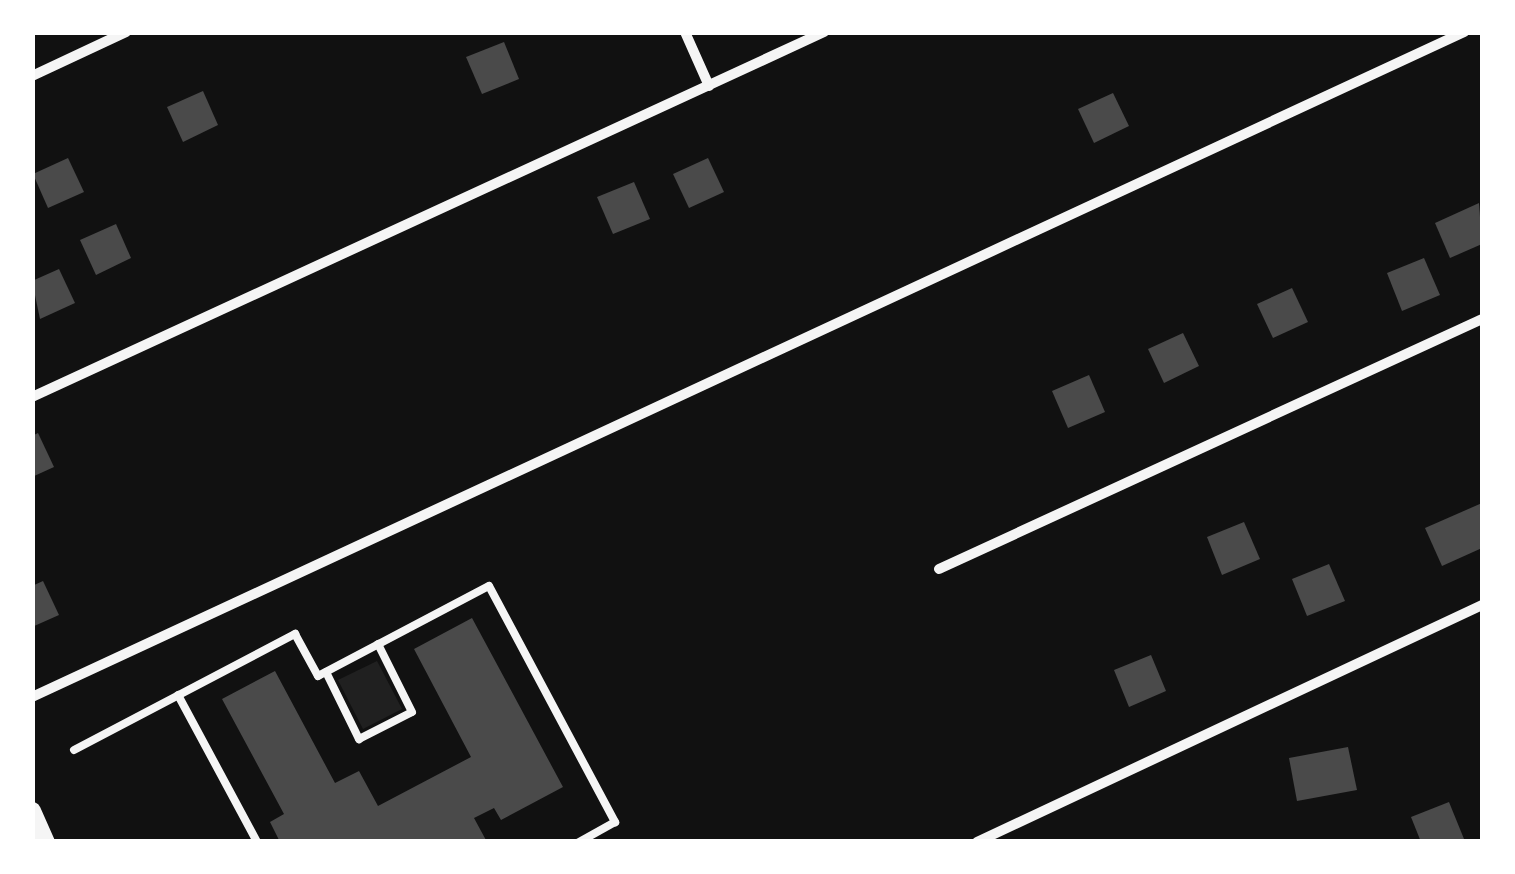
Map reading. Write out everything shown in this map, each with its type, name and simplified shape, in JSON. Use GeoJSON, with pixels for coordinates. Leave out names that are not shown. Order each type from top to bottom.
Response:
{"type":"FeatureCollection","features":[{"type":"Feature","properties":{"kind":"street"},"geometry":{"type":"LineString","coordinates":[[32,76],[126,32]]}},
{"type":"Feature","properties":{"kind":"street"},"geometry":{"type":"LineString","coordinates":[[686,32],[709,86]]}},
{"type":"Feature","properties":{"kind":"street"},"geometry":{"type":"LineString","coordinates":[[32,397],[824,32]]}},
{"type":"Feature","properties":{"kind":"street"},"geometry":{"type":"LineString","coordinates":[[32,697],[1464,32]]}},
{"type":"Feature","properties":{"kind":"street"},"geometry":{"type":"LineString","coordinates":[[939,569],[1482,320]]}},
{"type":"Feature","properties":{"kind":"street"},"geometry":{"type":"LineString","coordinates":[[977,842],[1482,605]]}},
{"type":"Feature","properties":{"kind":"street"},"geometry":{"type":"LineString","coordinates":[[32,811],[46,842]]}},
{"type":"Feature","properties":{"kind":"lane"},"geometry":{"type":"LineString","coordinates":[[74,750],[295,634],[318,676],[489,586],[615,822],[579,842]]}},
{"type":"Feature","properties":{"kind":"lane"},"geometry":{"type":"LineString","coordinates":[[326,672],[360,739],[412,712],[378,644]]}},
{"type":"Feature","properties":{"kind":"lane"},"geometry":{"type":"LineString","coordinates":[[178,695],[256,842]]}},
{"type":"Feature","properties":{"kind":"shaded area"},"geometry":{"type":"Polygon","coordinates":[[[377,661],[402,709],[363,729],[338,680],[377,661]]]}},
{"type":"Feature","properties":{"kind":"building"},"geometry":{"type":"Polygon","coordinates":[[[504,42],[519,79],[482,94],[466,57],[504,42]]]}},
{"type":"Feature","properties":{"kind":"building"},"geometry":{"type":"Polygon","coordinates":[[[203,91],[218,125],[183,142],[167,107],[203,91]]]}},
{"type":"Feature","properties":{"kind":"building"},"geometry":{"type":"Polygon","coordinates":[[[1113,93],[1129,126],[1094,143],[1078,109],[1113,93]]]}},
{"type":"Feature","properties":{"kind":"building"},"geometry":{"type":"Polygon","coordinates":[[[68,158],[84,192],[48,208],[33,174],[68,158]]]}},
{"type":"Feature","properties":{"kind":"building"},"geometry":{"type":"Polygon","coordinates":[[[708,158],[724,192],[689,208],[673,174],[708,158]]]}},
{"type":"Feature","properties":{"kind":"building"},"geometry":{"type":"Polygon","coordinates":[[[634,182],[650,219],[613,234],[597,197],[634,182]]]}},
{"type":"Feature","properties":{"kind":"building"},"geometry":{"type":"Polygon","coordinates":[[[1479,203],[1482,244],[1450,258],[1435,223],[1479,203]]]}},
{"type":"Feature","properties":{"kind":"building"},"geometry":{"type":"Polygon","coordinates":[[[116,224],[131,258],[96,275],[80,240],[116,224]]]}},
{"type":"Feature","properties":{"kind":"building"},"geometry":{"type":"Polygon","coordinates":[[[1424,258],[1440,295],[1402,311],[1387,273],[1424,258]]]}},
{"type":"Feature","properties":{"kind":"building"},"geometry":{"type":"Polygon","coordinates":[[[59,269],[75,303],[40,319],[32,281],[59,269]]]}},
{"type":"Feature","properties":{"kind":"building"},"geometry":{"type":"Polygon","coordinates":[[[1292,288],[1308,322],[1273,338],[1257,304],[1292,288]]]}},
{"type":"Feature","properties":{"kind":"building"},"geometry":{"type":"Polygon","coordinates":[[[1183,333],[1199,366],[1164,383],[1148,349],[1183,333]]]}},
{"type":"Feature","properties":{"kind":"building"},"geometry":{"type":"Polygon","coordinates":[[[1089,375],[1105,412],[1068,428],[1052,391],[1089,375]]]}},
{"type":"Feature","properties":{"kind":"building"},"geometry":{"type":"Polygon","coordinates":[[[38,433],[54,467],[32,477],[32,436],[38,433]]]}},
{"type":"Feature","properties":{"kind":"building"},"geometry":{"type":"Polygon","coordinates":[[[1482,503],[1482,548],[1442,566],[1425,528],[1482,503]]]}},
{"type":"Feature","properties":{"kind":"building"},"geometry":{"type":"Polygon","coordinates":[[[1244,522],[1260,559],[1222,575],[1207,537],[1244,522]]]}},
{"type":"Feature","properties":{"kind":"building"},"geometry":{"type":"Polygon","coordinates":[[[1329,564],[1345,601],[1307,616],[1292,579],[1329,564]]]}},
{"type":"Feature","properties":{"kind":"building"},"geometry":{"type":"Polygon","coordinates":[[[43,581],[59,615],[32,627],[32,586],[43,581]]]}},
{"type":"Feature","properties":{"kind":"building"},"geometry":{"type":"Polygon","coordinates":[[[472,618],[563,787],[501,820],[494,808],[474,818],[487,842],[280,842],[270,822],[284,814],[222,699],[275,671],[335,783],[359,771],[378,806],[471,757],[414,649],[472,618]]]}},
{"type":"Feature","properties":{"kind":"building"},"geometry":{"type":"Polygon","coordinates":[[[1151,655],[1166,691],[1129,707],[1114,670],[1151,655]]]}},
{"type":"Feature","properties":{"kind":"building"},"geometry":{"type":"Polygon","coordinates":[[[1348,747],[1357,790],[1297,801],[1289,758],[1348,747]]]}},
{"type":"Feature","properties":{"kind":"building"},"geometry":{"type":"Polygon","coordinates":[[[1449,802],[1464,839],[1421,842],[1411,817],[1449,802]]]}}]}
